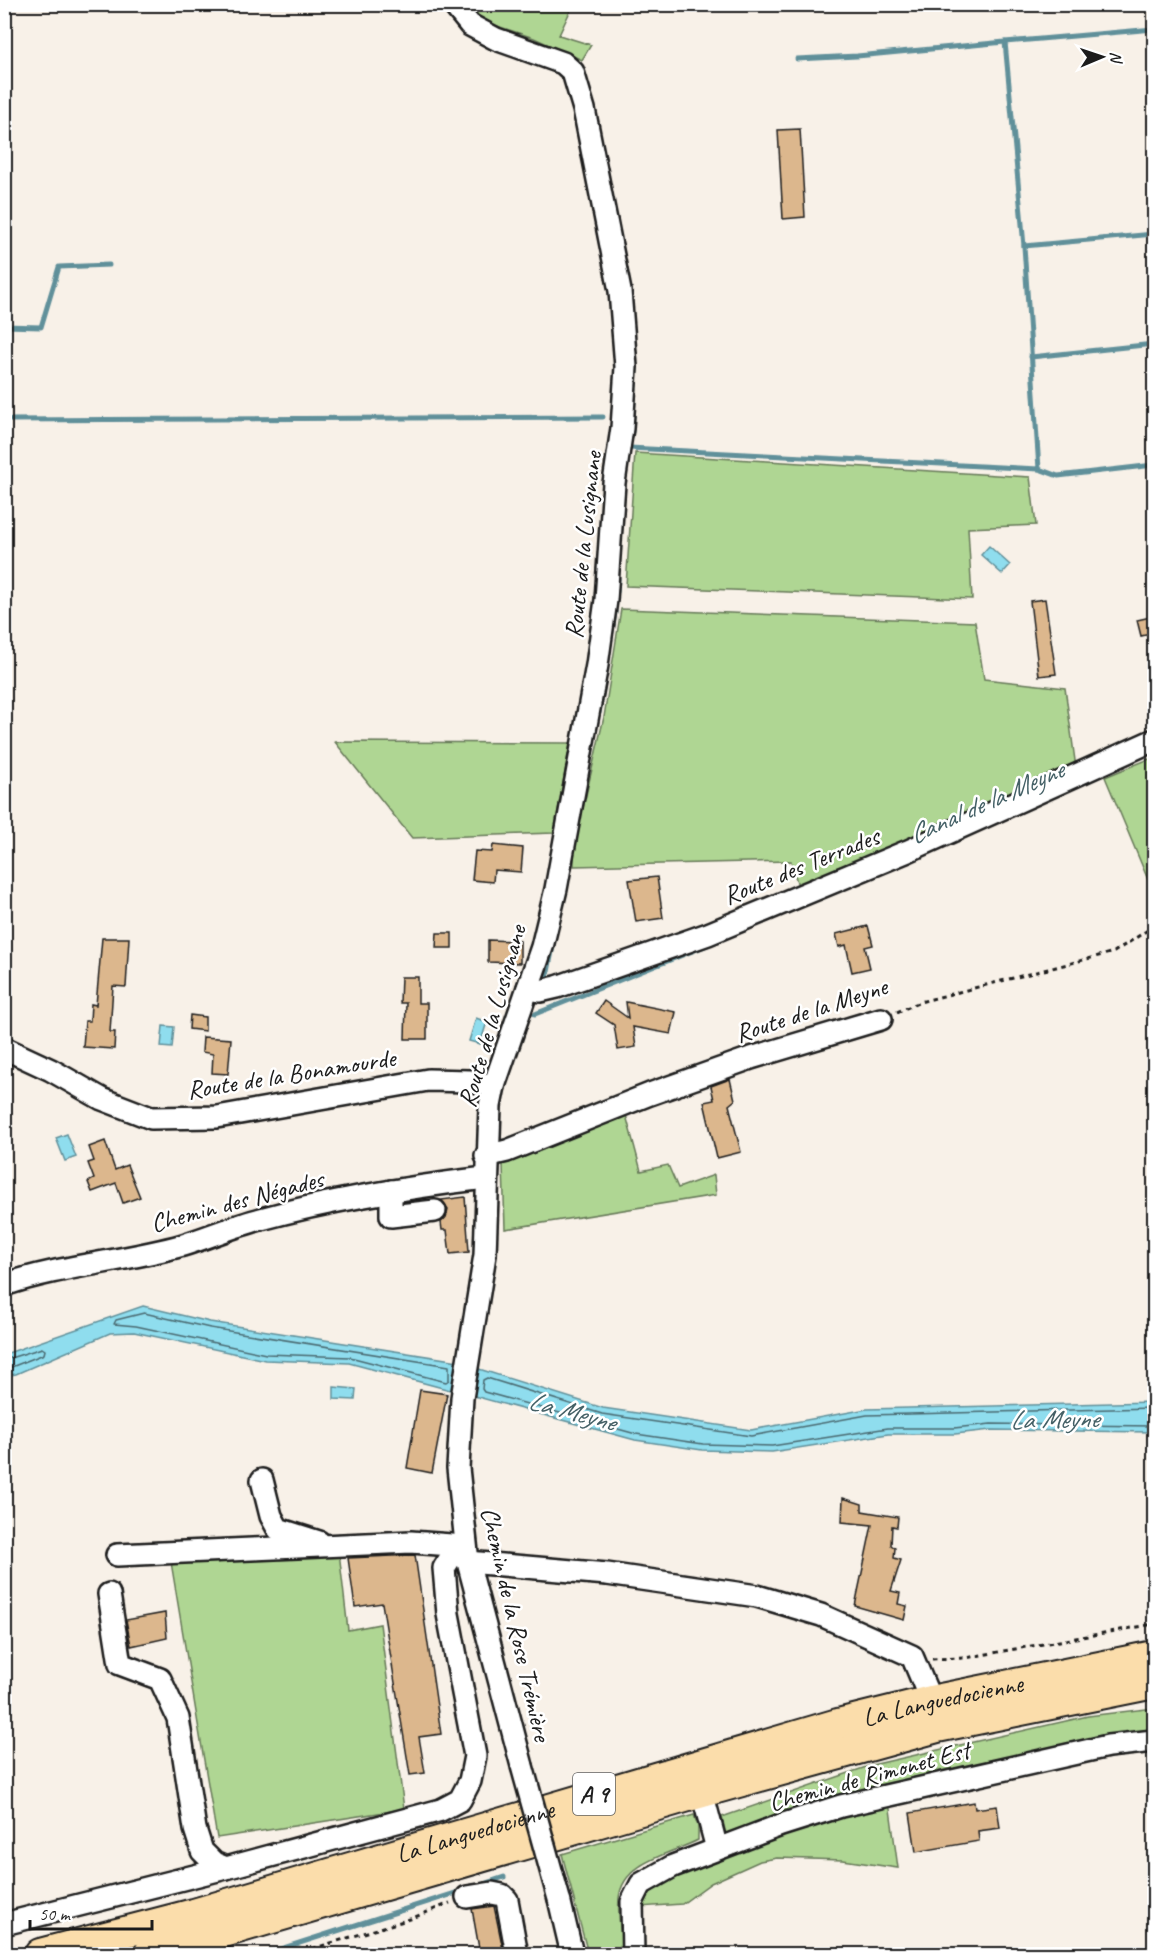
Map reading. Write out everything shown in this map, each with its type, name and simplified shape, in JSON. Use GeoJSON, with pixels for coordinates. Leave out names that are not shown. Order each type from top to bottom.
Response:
{"type":"FeatureCollection","features":[{"type":"Feature","properties":{"kind":"highway","name":"La Languedocienne"},"geometry":{"type":"LineString","coordinates":[[40,1954],[194,1914],[838,1724],[931,1701],[1155,1656]]}},
{"type":"Feature","properties":{"kind":"highway","name":"La Languedocienne"},"geometry":{"type":"LineString","coordinates":[[149,1954],[702,1792],[937,1727],[1155,1683]]}},
{"type":"Feature","properties":{"kind":"street","name":"Route de la Lusignane"},"geometry":{"type":"LineString","coordinates":[[453,4],[470,25],[496,39],[563,63],[573,72],[584,109],[620,291],[626,367],[622,428],[614,483],[606,600],[597,665],[556,889],[542,946],[494,1086],[486,1156]]}},
{"type":"Feature","properties":{"kind":"street","name":"Route des Terrades"},"geometry":{"type":"LineString","coordinates":[[528,988],[540,991],[557,987],[708,934],[908,851],[1155,740]]}},
{"type":"Feature","properties":{"kind":"street","name":"Route de la Meyne"},"geometry":{"type":"LineString","coordinates":[[486,1156],[507,1151],[650,1094],[751,1058],[881,1019]]}},
{"type":"Feature","properties":{"kind":"street","name":"Route de la Bonamourde"},"geometry":{"type":"LineString","coordinates":[[4,1048],[51,1070],[102,1099],[151,1118],[217,1117],[428,1080],[470,1081],[494,1086]]}},
{"type":"Feature","properties":{"kind":"street","name":"Chemin de la Rose Trémière"},"geometry":{"type":"LineString","coordinates":[[486,1156],[485,1255],[462,1398],[458,1468],[467,1554],[572,1954]]}},
{"type":"Feature","properties":{"kind":"street","name":"Chemin des Négades"},"geometry":{"type":"LineString","coordinates":[[4,1285],[65,1268],[105,1264],[183,1245],[258,1220],[324,1203],[485,1178]]}},
{"type":"Feature","properties":{"kind":"street"},"geometry":{"type":"LineString","coordinates":[[391,1191],[391,1216],[435,1212]]}},
{"type":"Feature","properties":{"kind":"street"},"geometry":{"type":"LineString","coordinates":[[262,1480],[271,1516],[278,1529],[328,1545]]}},
{"type":"Feature","properties":{"kind":"street"},"geometry":{"type":"LineString","coordinates":[[117,1555],[411,1542],[467,1554],[757,1596],[821,1615],[912,1656],[931,1701]]}},
{"type":"Feature","properties":{"kind":"street"},"geometry":{"type":"LineString","coordinates":[[4,1924],[226,1868],[441,1809],[460,1800],[470,1781],[475,1756],[448,1614],[444,1568],[451,1557],[467,1554]]}},
{"type":"Feature","properties":{"kind":"street"},"geometry":{"type":"LineString","coordinates":[[109,1594],[120,1664],[160,1679],[178,1718],[195,1829],[202,1851],[214,1863],[226,1868]]}},
{"type":"Feature","properties":{"kind":"street","name":"Chemin de Rimonet Est"},"geometry":{"type":"LineString","coordinates":[[633,1954],[632,1902],[641,1884],[673,1866],[841,1806],[1108,1746],[1155,1741]]}},
{"type":"Feature","properties":{"kind":"street"},"geometry":{"type":"LineString","coordinates":[[702,1792],[717,1849]]}},
{"type":"Feature","properties":{"kind":"street"},"geometry":{"type":"LineString","coordinates":[[466,1897],[492,1893],[502,1895],[507,1900],[517,1954]]}},
{"type":"Feature","properties":{"kind":"path","name":"Route de la Meyne"},"geometry":{"type":"LineString","coordinates":[[881,1019],[921,1002],[1114,952],[1155,926]]}},
{"type":"Feature","properties":{"kind":"path"},"geometry":{"type":"LineString","coordinates":[[912,1656],[932,1659],[965,1658],[1155,1624]]}},
{"type":"Feature","properties":{"kind":"path"},"geometry":{"type":"LineString","coordinates":[[295,1954],[410,1919],[466,1897]]}},
{"type":"Feature","properties":{"kind":"green space"},"geometry":{"type":"Polygon","coordinates":[[[468,5],[573,5],[559,35],[591,45],[582,60],[534,38],[485,22],[468,5]]]}},
{"type":"Feature","properties":{"kind":"green space"},"geometry":{"type":"Polygon","coordinates":[[[635,453],[1030,477],[1036,525],[968,528],[972,599],[626,586],[635,453]]]}},
{"type":"Feature","properties":{"kind":"green space"},"geometry":{"type":"Polygon","coordinates":[[[621,609],[975,622],[984,679],[1065,688],[1076,768],[823,879],[798,886],[791,861],[574,866],[574,847],[604,717],[621,609]]]}},
{"type":"Feature","properties":{"kind":"green space"},"geometry":{"type":"Polygon","coordinates":[[[335,742],[570,743],[554,833],[412,838],[335,742]]]}},
{"type":"Feature","properties":{"kind":"green space"},"geometry":{"type":"Polygon","coordinates":[[[1154,757],[1154,894],[1105,777],[1154,757]]]}},
{"type":"Feature","properties":{"kind":"green space"},"geometry":{"type":"Polygon","coordinates":[[[616,1115],[626,1115],[641,1171],[668,1165],[678,1188],[714,1175],[716,1195],[505,1229],[503,1165],[512,1157],[616,1115]]]}},
{"type":"Feature","properties":{"kind":"green space"},"geometry":{"type":"Polygon","coordinates":[[[339,1552],[348,1630],[380,1624],[404,1809],[217,1838],[171,1562],[339,1552]]]}},
{"type":"Feature","properties":{"kind":"green space"},"geometry":{"type":"Polygon","coordinates":[[[1154,1708],[1154,1733],[1110,1735],[965,1766],[883,1786],[726,1835],[722,1817],[872,1765],[1088,1716],[1154,1708]]]}},
{"type":"Feature","properties":{"kind":"green space"},"geometry":{"type":"Polygon","coordinates":[[[889,1802],[898,1868],[843,1860],[777,1858],[760,1861],[711,1883],[682,1904],[640,1907],[657,1883],[749,1843],[889,1802]]]}},
{"type":"Feature","properties":{"kind":"green space"},"geometry":{"type":"Polygon","coordinates":[[[694,1815],[698,1826],[698,1840],[650,1860],[629,1875],[622,1885],[619,1898],[619,1919],[623,1954],[588,1954],[562,1854],[694,1815]]]}},
{"type":"Feature","properties":{"kind":"water"},"geometry":{"type":"Polygon","coordinates":[[[989,546],[1010,565],[1002,574],[981,555],[989,546]]]}},
{"type":"Feature","properties":{"kind":"water"},"geometry":{"type":"Polygon","coordinates":[[[476,1018],[487,1022],[480,1044],[469,1041],[476,1018]]]}},
{"type":"Feature","properties":{"kind":"water"},"geometry":{"type":"Polygon","coordinates":[[[163,1026],[174,1027],[172,1048],[161,1047],[163,1026]]]}},
{"type":"Feature","properties":{"kind":"water"},"geometry":{"type":"Polygon","coordinates":[[[67,1134],[76,1157],[65,1161],[56,1138],[67,1134]]]}},
{"type":"Feature","properties":{"kind":"water"},"geometry":{"type":"Polygon","coordinates":[[[143,1306],[210,1322],[458,1361],[454,1391],[349,1363],[265,1360],[134,1332],[110,1333],[16,1374],[5,1376],[5,1354],[143,1306]]]}},
{"type":"Feature","properties":{"kind":"water","name":"La Meyne"},"geometry":{"type":"Polygon","coordinates":[[[479,1369],[603,1408],[751,1430],[867,1409],[1154,1402],[1154,1432],[991,1430],[955,1434],[888,1434],[772,1452],[702,1450],[635,1440],[474,1396],[479,1369]]]}},
{"type":"Feature","properties":{"kind":"water"},"geometry":{"type":"Polygon","coordinates":[[[334,1387],[356,1389],[355,1400],[334,1399],[334,1387]]]}},
{"type":"Feature","properties":{"kind":"building"},"geometry":{"type":"Polygon","coordinates":[[[800,129],[805,217],[783,219],[778,130],[800,129]]]}},
{"type":"Feature","properties":{"kind":"building"},"geometry":{"type":"Polygon","coordinates":[[[1045,599],[1056,674],[1039,676],[1030,601],[1045,599]]]}},
{"type":"Feature","properties":{"kind":"building"},"geometry":{"type":"Polygon","coordinates":[[[1155,616],[1155,633],[1141,636],[1137,620],[1155,616]]]}},
{"type":"Feature","properties":{"kind":"building"},"geometry":{"type":"Polygon","coordinates":[[[493,845],[523,848],[521,872],[494,870],[493,882],[472,880],[475,851],[492,852],[493,845]]]}},
{"type":"Feature","properties":{"kind":"building"},"geometry":{"type":"Polygon","coordinates":[[[657,877],[663,918],[636,922],[629,880],[657,877]]]}},
{"type":"Feature","properties":{"kind":"building"},"geometry":{"type":"Polygon","coordinates":[[[868,926],[873,945],[865,947],[870,968],[852,972],[846,945],[839,947],[836,934],[868,926]]]}},
{"type":"Feature","properties":{"kind":"building"},"geometry":{"type":"Polygon","coordinates":[[[437,933],[452,933],[452,948],[436,948],[437,933]]]}},
{"type":"Feature","properties":{"kind":"building"},"geometry":{"type":"Polygon","coordinates":[[[102,938],[129,938],[126,987],[113,986],[110,1032],[115,1032],[114,1049],[83,1047],[85,1021],[90,1021],[91,1004],[96,1005],[102,938]]]}},
{"type":"Feature","properties":{"kind":"building"},"geometry":{"type":"Polygon","coordinates":[[[488,940],[520,941],[520,963],[488,962],[488,940]]]}},
{"type":"Feature","properties":{"kind":"building"},"geometry":{"type":"Polygon","coordinates":[[[401,977],[418,977],[418,1003],[427,1003],[427,1039],[405,1039],[406,1003],[400,1003],[401,977]]]}},
{"type":"Feature","properties":{"kind":"building"},"geometry":{"type":"Polygon","coordinates":[[[604,1001],[628,1018],[626,1002],[676,1012],[671,1034],[633,1027],[636,1047],[618,1050],[614,1025],[596,1013],[604,1001]]]}},
{"type":"Feature","properties":{"kind":"building"},"geometry":{"type":"Polygon","coordinates":[[[190,1015],[205,1017],[205,1031],[189,1029],[190,1015]]]}},
{"type":"Feature","properties":{"kind":"building"},"geometry":{"type":"Polygon","coordinates":[[[203,1037],[231,1039],[228,1074],[212,1073],[213,1054],[202,1052],[203,1037]]]}},
{"type":"Feature","properties":{"kind":"building"},"geometry":{"type":"Polygon","coordinates":[[[730,1079],[735,1100],[729,1105],[741,1152],[717,1158],[704,1102],[714,1100],[711,1086],[730,1079]]]}},
{"type":"Feature","properties":{"kind":"building"},"geometry":{"type":"Polygon","coordinates":[[[105,1141],[115,1170],[127,1165],[140,1197],[123,1203],[116,1183],[92,1192],[88,1182],[94,1179],[88,1163],[94,1161],[89,1147],[105,1141]]]}},
{"type":"Feature","properties":{"kind":"building"},"geometry":{"type":"Polygon","coordinates":[[[465,1197],[469,1252],[450,1254],[447,1230],[442,1230],[441,1222],[446,1217],[448,1209],[441,1200],[465,1197]]]}},
{"type":"Feature","properties":{"kind":"building"},"geometry":{"type":"Polygon","coordinates":[[[420,1390],[447,1394],[432,1473],[407,1468],[420,1390]]]}},
{"type":"Feature","properties":{"kind":"building"},"geometry":{"type":"Polygon","coordinates":[[[843,1498],[862,1504],[862,1511],[898,1517],[897,1527],[892,1526],[891,1545],[895,1548],[894,1558],[901,1560],[891,1591],[900,1593],[898,1604],[907,1606],[904,1620],[855,1606],[872,1525],[842,1522],[843,1498]]]}},
{"type":"Feature","properties":{"kind":"building"},"geometry":{"type":"Polygon","coordinates":[[[415,1555],[441,1734],[419,1737],[425,1773],[410,1775],[382,1603],[355,1607],[348,1558],[415,1555]]]}},
{"type":"Feature","properties":{"kind":"building"},"geometry":{"type":"Polygon","coordinates":[[[165,1613],[167,1638],[131,1646],[126,1620],[165,1613]]]}},
{"type":"Feature","properties":{"kind":"building"},"geometry":{"type":"Polygon","coordinates":[[[974,1802],[975,1809],[997,1806],[1000,1828],[978,1831],[979,1841],[916,1852],[910,1813],[974,1802]]]}},
{"type":"Feature","properties":{"kind":"building"},"geometry":{"type":"Polygon","coordinates":[[[494,1906],[504,1954],[480,1954],[472,1909],[494,1906]]]}},
{"type":"Feature","properties":{"kind":"waterway"},"geometry":{"type":"LineString","coordinates":[[1005,42],[1154,29]]}},
{"type":"Feature","properties":{"kind":"waterway"},"geometry":{"type":"LineString","coordinates":[[629,448],[1039,469],[1024,246],[1005,42],[857,56],[797,59]]}},
{"type":"Feature","properties":{"kind":"waterway"},"geometry":{"type":"LineString","coordinates":[[1024,246],[1154,234]]}},
{"type":"Feature","properties":{"kind":"waterway"},"geometry":{"type":"LineString","coordinates":[[4,326],[41,327],[59,267],[109,265]]}},
{"type":"Feature","properties":{"kind":"waterway"},"geometry":{"type":"LineString","coordinates":[[1031,357],[1154,344]]}},
{"type":"Feature","properties":{"kind":"waterway"},"geometry":{"type":"LineString","coordinates":[[632,432],[636,367]]}},
{"type":"Feature","properties":{"kind":"waterway"},"geometry":{"type":"LineString","coordinates":[[4,420],[603,417]]}},
{"type":"Feature","properties":{"kind":"waterway"},"geometry":{"type":"LineString","coordinates":[[1039,469],[1058,476],[1154,465]]}},
{"type":"Feature","properties":{"kind":"waterway"},"geometry":{"type":"LineString","coordinates":[[617,592],[618,579]]}},
{"type":"Feature","properties":{"kind":"waterway"},"geometry":{"type":"LineString","coordinates":[[599,713],[615,612]]}},
{"type":"Feature","properties":{"kind":"waterway","name":"Canal de la Meyne"},"geometry":{"type":"LineString","coordinates":[[535,1014],[710,944]]}},
{"type":"Feature","properties":{"kind":"waterway"},"geometry":{"type":"LineString","coordinates":[[547,977],[553,946]]}},
{"type":"Feature","properties":{"kind":"waterway"},"geometry":{"type":"LineString","coordinates":[[477,1886],[504,1877]]}},
{"type":"Feature","properties":{"kind":"waterway"},"geometry":{"type":"LineString","coordinates":[[265,1954],[462,1891]]}}]}
